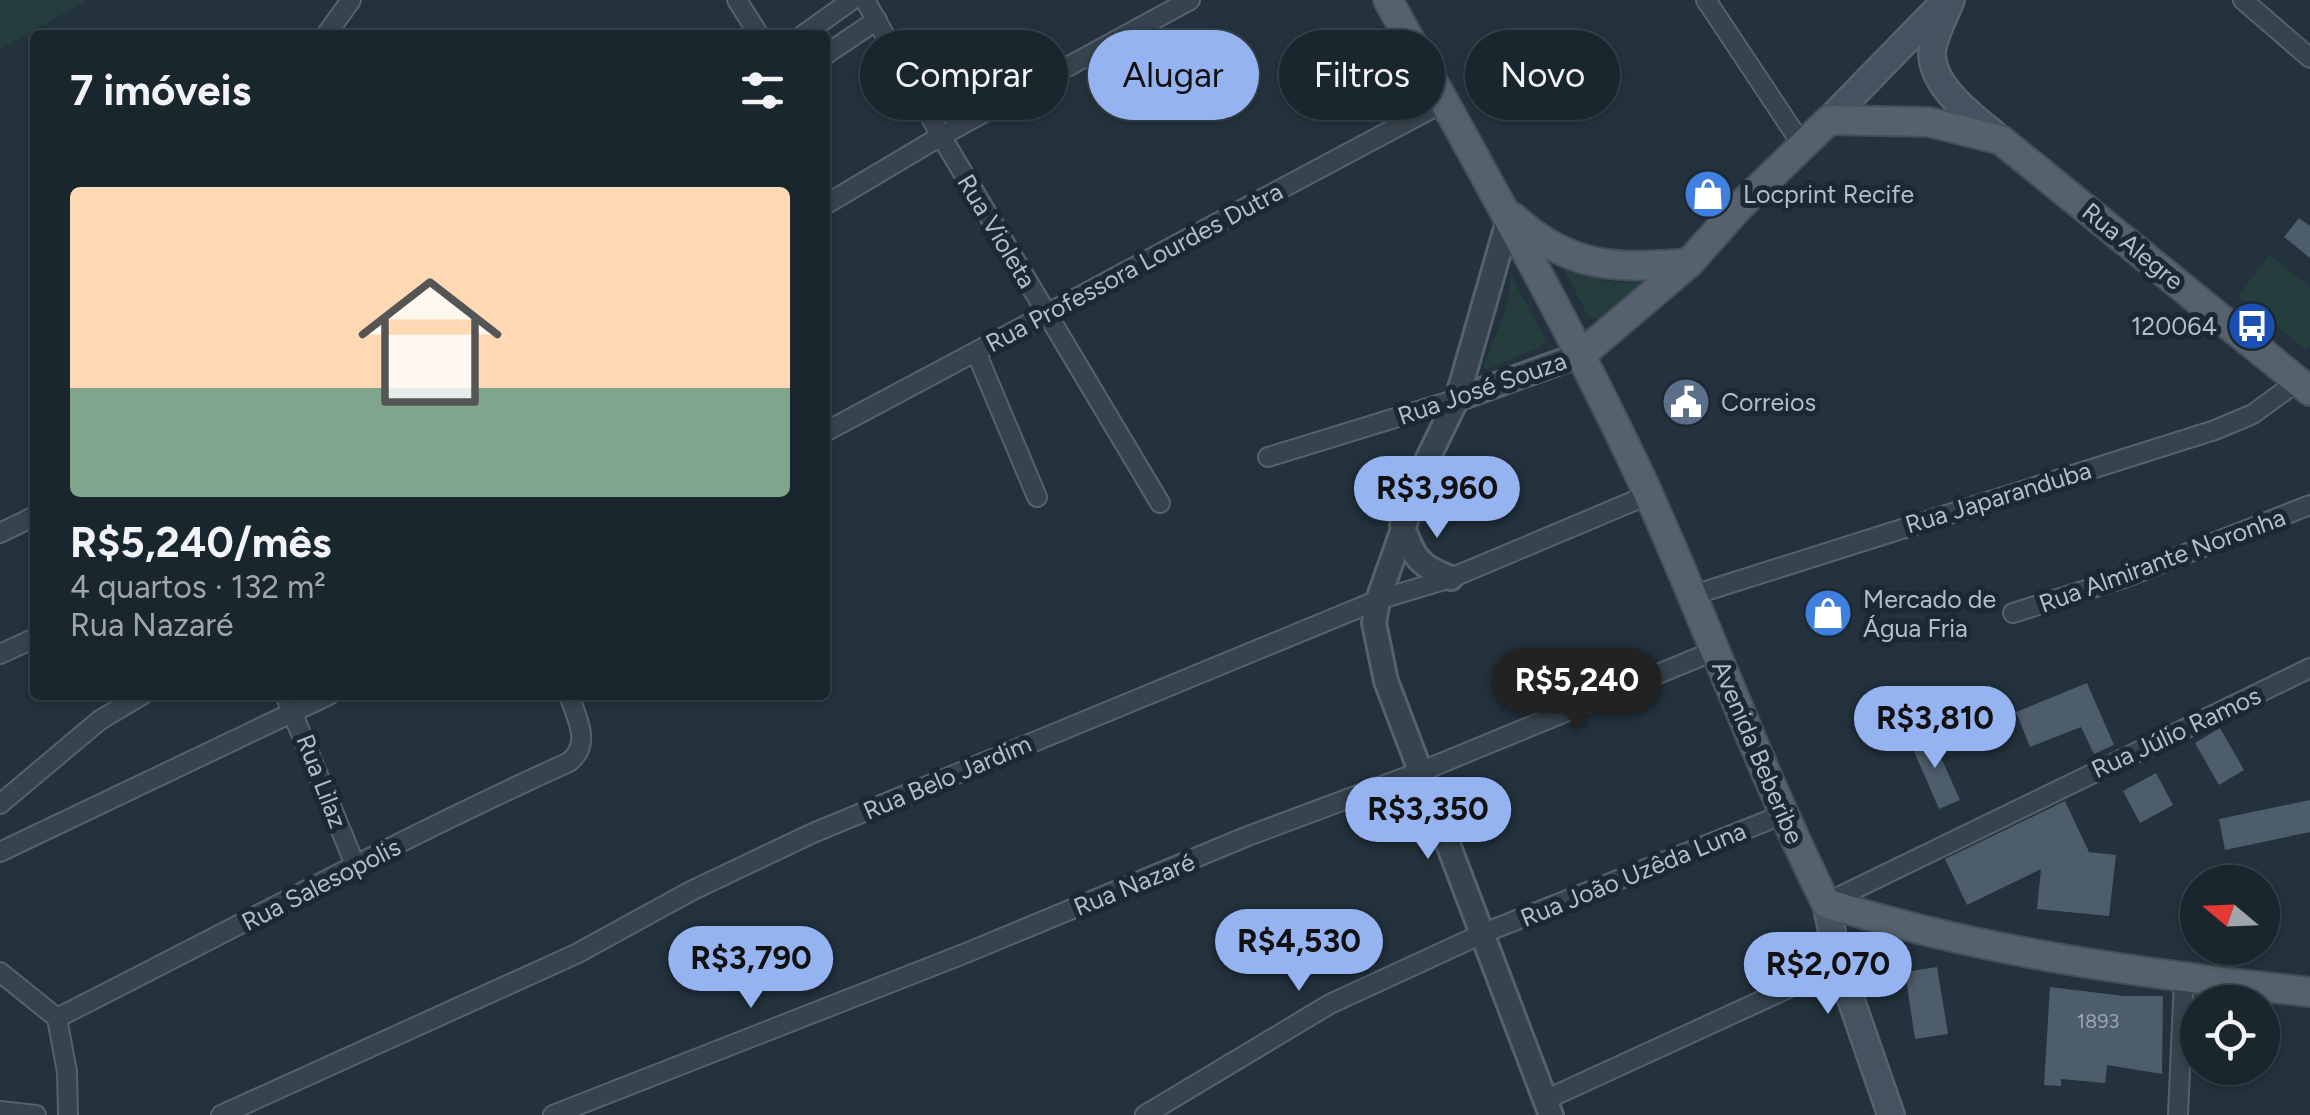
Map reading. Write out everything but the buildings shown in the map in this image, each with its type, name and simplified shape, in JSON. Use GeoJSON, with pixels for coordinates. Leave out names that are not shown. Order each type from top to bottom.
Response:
{"type":"FeatureCollection","features":[{"type":"Feature","properties":{"kind":"main road","name":"Avenida Beberibe"},"geometry":{"type":"LineString","coordinates":[[1388,0],[1404,30]]}},
{"type":"Feature","properties":{"kind":"main road"},"geometry":{"type":"LineString","coordinates":[[1582,354],[1689,263],[1738,208],[1948,0]]}},
{"type":"Feature","properties":{"kind":"main road","name":"Rua Alegre"},"geometry":{"type":"LineString","coordinates":[[1948,0],[1932,54],[1938,76],[1966,109],[2304,386]]}},
{"type":"Feature","properties":{"kind":"main road","name":"Avenida Beberibe"},"geometry":{"type":"LineString","coordinates":[[1445,104],[1582,354],[1648,496],[1782,814],[1826,903]]}},
{"type":"Feature","properties":{"kind":"main road","name":"Rua Alegre"},"geometry":{"type":"LineString","coordinates":[[1828,120],[1929,122],[2001,140]]}},
{"type":"Feature","properties":{"kind":"main road"},"geometry":{"type":"LineString","coordinates":[[1504,214],[1541,243],[1574,258],[1650,266],[1689,263]]}},
{"type":"Feature","properties":{"kind":"main road"},"geometry":{"type":"LineString","coordinates":[[1884,1113],[1840,965],[1826,903],[1963,942],[2184,978],[2310,992]]}},
{"type":"Feature","properties":{"kind":"street"},"geometry":{"type":"LineString","coordinates":[[330,30],[351,0]]}},
{"type":"Feature","properties":{"kind":"street"},"geometry":{"type":"LineString","coordinates":[[737,0],[756,30]]}},
{"type":"Feature","properties":{"kind":"street"},"geometry":{"type":"LineString","coordinates":[[830,201],[1190,0]]}},
{"type":"Feature","properties":{"kind":"street"},"geometry":{"type":"LineString","coordinates":[[1706,0],[1803,146]]}},
{"type":"Feature","properties":{"kind":"street"},"geometry":{"type":"LineString","coordinates":[[2243,0],[2310,58]]}},
{"type":"Feature","properties":{"kind":"street"},"geometry":{"type":"LineString","coordinates":[[814,30],[866,7]]}},
{"type":"Feature","properties":{"kind":"street"},"geometry":{"type":"LineString","coordinates":[[830,49],[866,7]]}},
{"type":"Feature","properties":{"kind":"street","name":"Rua Violeta"},"geometry":{"type":"LineString","coordinates":[[866,7],[1160,503]]}},
{"type":"Feature","properties":{"kind":"street","name":"Rua Professora Lourdes Dutra"},"geometry":{"type":"LineString","coordinates":[[830,429],[1410,120]]}},
{"type":"Feature","properties":{"kind":"street"},"geometry":{"type":"LineString","coordinates":[[1504,214],[1456,399],[1402,525],[1374,623],[1386,681],[1548,1107],[1840,965]]}},
{"type":"Feature","properties":{"kind":"street"},"geometry":{"type":"LineString","coordinates":[[976,352],[1036,497]]}},
{"type":"Feature","properties":{"kind":"street","name":"Rua José Souza"},"geometry":{"type":"LineString","coordinates":[[1268,457],[1456,399],[1582,354]]}},
{"type":"Feature","properties":{"kind":"street","name":"Rua Japaranduba"},"geometry":{"type":"LineString","coordinates":[[1690,596],[2215,430],[2304,386]]}},
{"type":"Feature","properties":{"kind":"street","name":"Rua Belo Jardim"},"geometry":{"type":"LineString","coordinates":[[221,1115],[576,954],[691,891],[813,833],[1378,600],[1451,578],[1648,496]]}},
{"type":"Feature","properties":{"kind":"street","name":"Rua Almirante Noronha"},"geometry":{"type":"LineString","coordinates":[[2013,613],[2124,578],[2310,505]]}},
{"type":"Feature","properties":{"kind":"street"},"geometry":{"type":"LineString","coordinates":[[0,534],[30,519]]}},
{"type":"Feature","properties":{"kind":"street"},"geometry":{"type":"LineString","coordinates":[[1402,525],[1419,562],[1451,578]]}},
{"type":"Feature","properties":{"kind":"street"},"geometry":{"type":"LineString","coordinates":[[0,654],[30,640]]}},
{"type":"Feature","properties":{"kind":"street","name":"Rua Nazaré"},"geometry":{"type":"LineString","coordinates":[[553,1115],[966,953],[1248,836],[1422,771],[1714,651]]}},
{"type":"Feature","properties":{"kind":"street","name":"Rua Júlio Ramos"},"geometry":{"type":"LineString","coordinates":[[1826,903],[2310,668]]}},
{"type":"Feature","properties":{"kind":"street"},"geometry":{"type":"LineString","coordinates":[[0,804],[100,720],[134,700]]}},
{"type":"Feature","properties":{"kind":"street","name":"Rua Lilaz"},"geometry":{"type":"LineString","coordinates":[[288,700],[356,868]]}},
{"type":"Feature","properties":{"kind":"street"},"geometry":{"type":"LineString","coordinates":[[0,852],[318,700]]}},
{"type":"Feature","properties":{"kind":"street","name":"Rua Salesopolis"},"geometry":{"type":"LineString","coordinates":[[57,1018],[453,815],[568,762],[579,754],[583,740],[571,700]]}},
{"type":"Feature","properties":{"kind":"street","name":"Rua João Uzêda Luna"},"geometry":{"type":"LineString","coordinates":[[1145,1115],[1330,1004],[1484,933],[1782,814]]}},
{"type":"Feature","properties":{"kind":"street"},"geometry":{"type":"LineString","coordinates":[[0,972],[57,1018],[67,1072],[68,1115]]}},
{"type":"Feature","properties":{"kind":"street"},"geometry":{"type":"LineString","coordinates":[[2178,1115],[2184,978]]}},
{"type":"Feature","properties":{"kind":"street"},"geometry":{"type":"LineString","coordinates":[[255,1115],[262,1095]]}},
{"type":"Feature","properties":{"kind":"street"},"geometry":{"type":"LineString","coordinates":[[0,1111],[36,1115]]}},
{"type":"Feature","properties":{"kind":"green space"},"geometry":{"type":"Polygon","coordinates":[[[0,0],[88,0],[30,30],[0,49],[0,0]]]}},
{"type":"Feature","properties":{"kind":"green space"},"geometry":{"type":"Polygon","coordinates":[[[2269,255],[2310,287],[2307,350],[2238,296],[2269,255]]]}},
{"type":"Feature","properties":{"kind":"green space"},"geometry":{"type":"Polygon","coordinates":[[[1564,270],[1609,282],[1649,283],[1605,323],[1588,315],[1564,270]]]}},
{"type":"Feature","properties":{"kind":"green space"},"geometry":{"type":"Polygon","coordinates":[[[1511,276],[1546,340],[1542,346],[1485,370],[1506,310],[1511,276]]]}},
{"type":"Feature","properties":{"kind":"place","name":"Locprint Recife"},"geometry":{"type":"Point","coordinates":[1708,194]}},
{"type":"Feature","properties":{"kind":"place","name":"120064"},"geometry":{"type":"Point","coordinates":[2252,326]}},
{"type":"Feature","properties":{"kind":"place","name":"Correios"},"geometry":{"type":"Point","coordinates":[1686,402]}},
{"type":"Feature","properties":{"kind":"place","name":"Mercado de Água Fria"},"geometry":{"type":"Point","coordinates":[1828,613]}}]}
